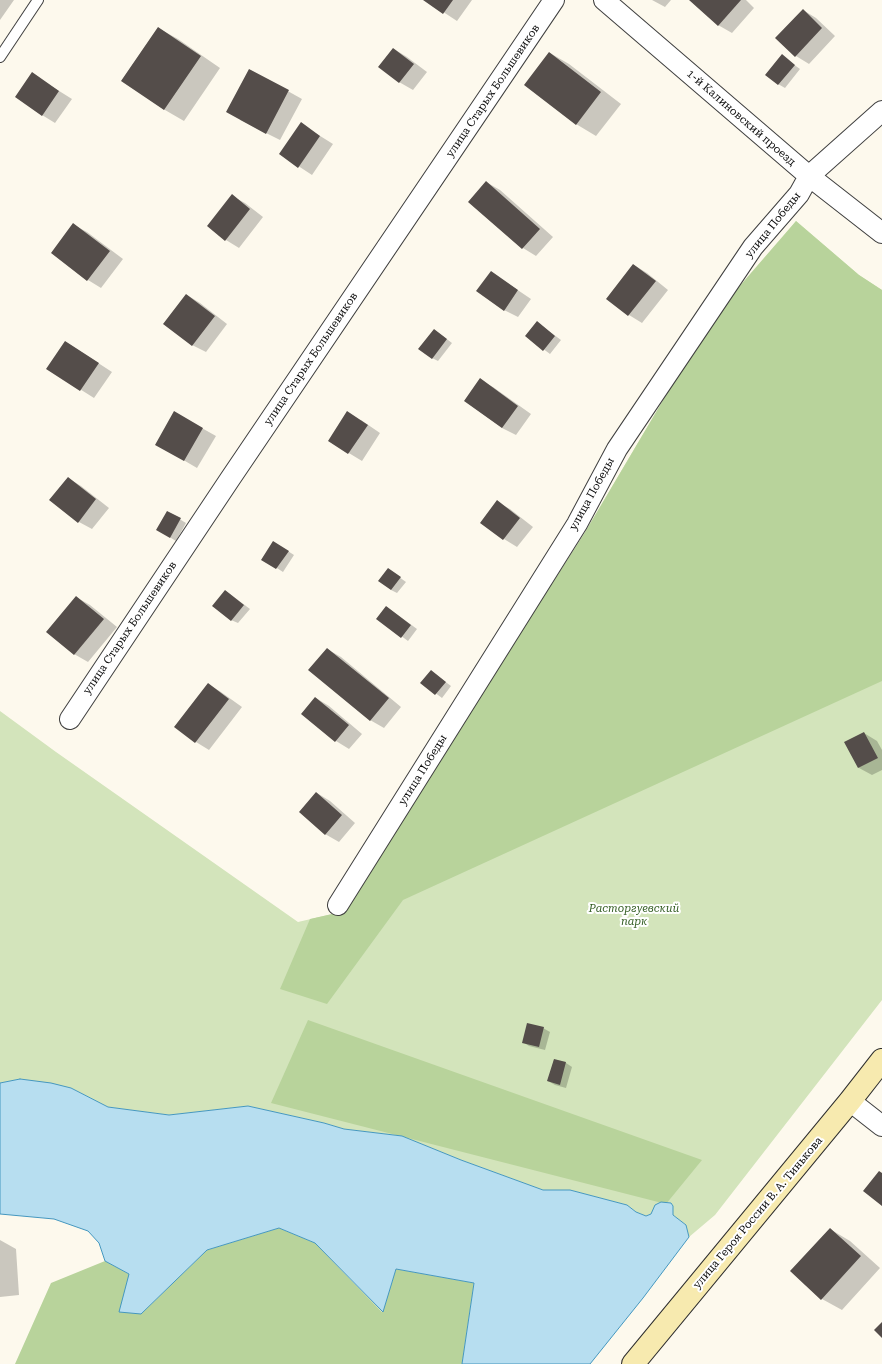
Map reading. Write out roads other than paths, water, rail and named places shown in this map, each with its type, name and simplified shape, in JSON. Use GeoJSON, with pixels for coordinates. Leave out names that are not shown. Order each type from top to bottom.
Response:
{"type":"FeatureCollection","features":[{"type":"Feature","properties":{"kind":"street","name":"улица Старых Большевиков"},"geometry":{"type":"LineString","coordinates":[[70,719],[230,479],[554,0]]}},
{"type":"Feature","properties":{"kind":"street","name":"1-й Калиновский проезд"},"geometry":{"type":"LineString","coordinates":[[604,0],[809,176],[882,233]]}},
{"type":"Feature","properties":{"kind":"street","name":"улица Победы"},"geometry":{"type":"LineString","coordinates":[[338,905],[577,524],[618,449],[753,247],[799,194],[809,176],[882,111]]}},
{"type":"Feature","properties":{"kind":"street","name":"улица Героя России В. А. Тинькова"},"geometry":{"type":"LineString","coordinates":[[633,1364],[850,1101],[882,1060]]}},
{"type":"Feature","properties":{"kind":"street"},"geometry":{"type":"LineString","coordinates":[[850,1101],[882,1126]]}},
{"type":"Feature","properties":{"kind":"lane"},"geometry":{"type":"LineString","coordinates":[[0,57],[38,0]]}},
{"type":"Feature","properties":{"kind":"water"},"geometry":{"type":"Polygon","coordinates":[[[20,1079],[51,1083],[71,1088],[108,1107],[169,1115],[248,1106],[344,1129],[402,1136],[461,1160],[543,1190],[570,1190],[627,1205],[636,1212],[646,1216],[651,1214],[655,1205],[661,1202],[671,1203],[673,1206],[673,1215],[686,1225],[689,1237],[643,1298],[590,1364],[462,1364],[474,1283],[396,1269],[383,1312],[315,1243],[279,1228],[207,1250],[141,1314],[119,1312],[129,1274],[105,1261],[99,1243],[88,1231],[54,1219],[0,1214],[0,1083],[20,1079]]]}},
{"type":"Feature","properties":{"kind":"park label","name":"Расторгуевский парк"},"geometry":{"type":"Point","coordinates":[634,915]}}]}
